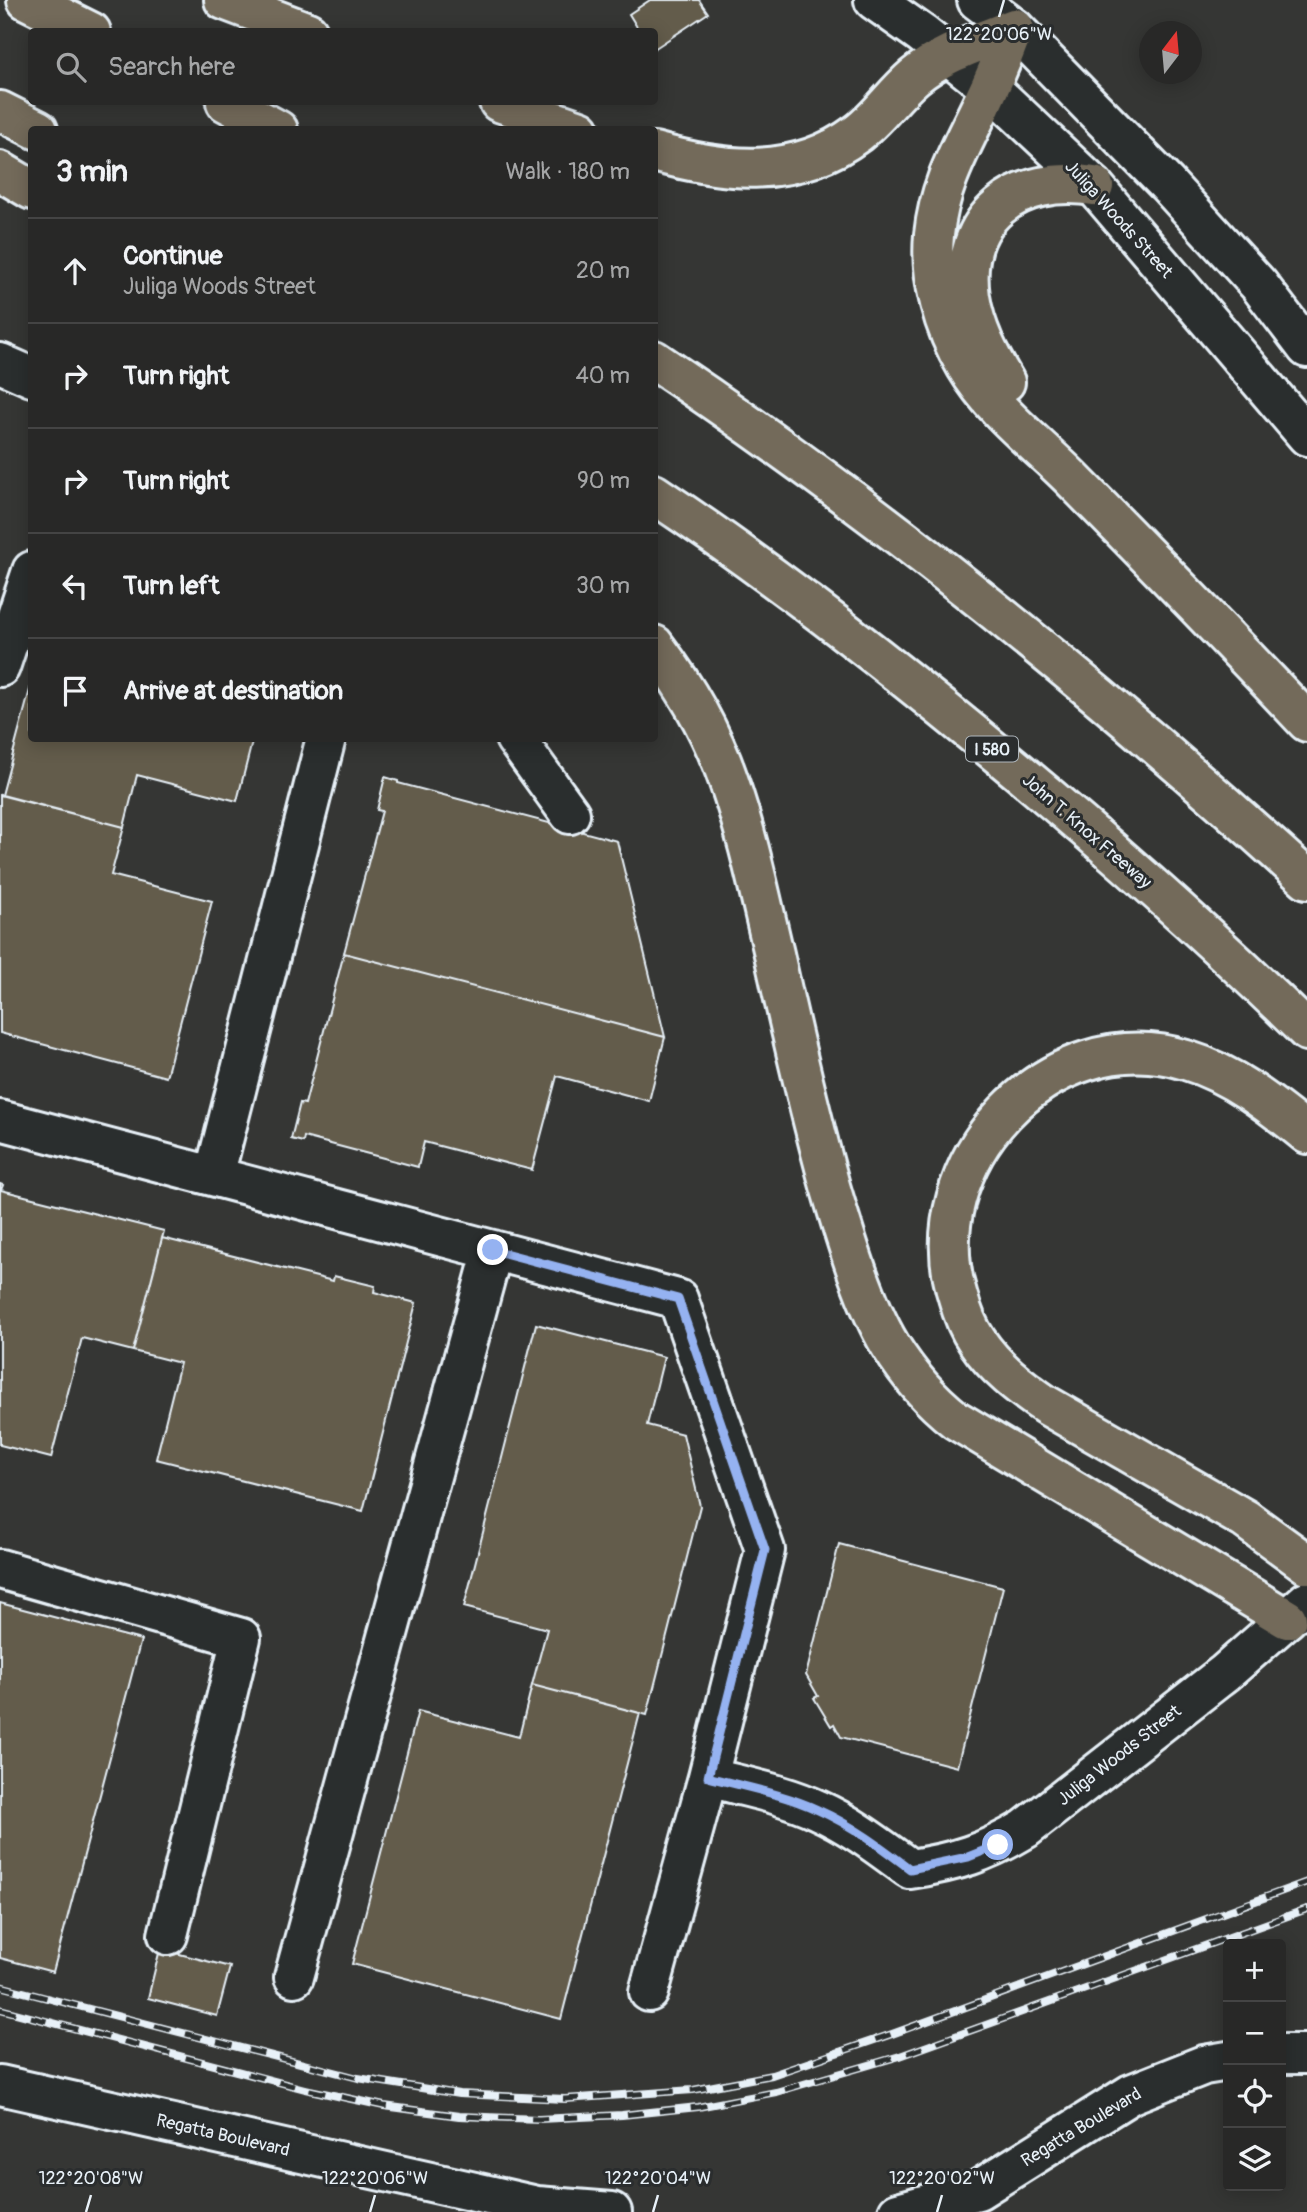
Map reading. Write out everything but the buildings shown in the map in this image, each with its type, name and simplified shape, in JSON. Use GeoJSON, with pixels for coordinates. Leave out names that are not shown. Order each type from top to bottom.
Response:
{"type":"FeatureCollection","features":[{"type":"Feature","properties":{"kind":"highway"},"geometry":{"type":"LineString","coordinates":[[27,0],[83,28]]}},
{"type":"Feature","properties":{"kind":"highway"},"geometry":{"type":"LineString","coordinates":[[224,0],[298,28]]}},
{"type":"Feature","properties":{"kind":"highway"},"geometry":{"type":"LineString","coordinates":[[658,153],[726,168],[766,168],[804,160],[857,134],[914,77],[948,55],[1014,28]]}},
{"type":"Feature","properties":{"kind":"highway"},"geometry":{"type":"LineString","coordinates":[[1014,28],[990,88],[955,156],[941,195],[933,246],[937,289],[951,335],[975,381],[999,408],[1064,471],[1307,722]]}},
{"type":"Feature","properties":{"kind":"highway"},"geometry":{"type":"LineString","coordinates":[[232,105],[271,126]]}},
{"type":"Feature","properties":{"kind":"highway"},"geometry":{"type":"LineString","coordinates":[[508,105],[568,126]]}},
{"type":"Feature","properties":{"kind":"highway"},"geometry":{"type":"LineString","coordinates":[[0,111],[30,126]]}},
{"type":"Feature","properties":{"kind":"highway"},"geometry":{"type":"LineString","coordinates":[[0,172],[28,188]]}},
{"type":"Feature","properties":{"kind":"highway"},"geometry":{"type":"LineString","coordinates":[[1064,471],[1005,382],[984,345],[970,295],[970,262],[978,234],[985,222],[1003,203],[1017,194],[1052,184],[1094,186]]}},
{"type":"Feature","properties":{"kind":"highway"},"geometry":{"type":"LineString","coordinates":[[658,363],[800,461],[987,604],[1125,716],[1307,879]]}},
{"type":"Feature","properties":{"kind":"highway","name":"John T. Knox Freeway"},"geometry":{"type":"LineString","coordinates":[[658,497],[812,607],[942,707],[1119,857],[1307,1031]]}},
{"type":"Feature","properties":{"kind":"highway"},"geometry":{"type":"LineString","coordinates":[[658,651],[693,702],[712,738],[727,777],[750,855],[806,1092],[837,1209],[874,1311],[899,1359],[919,1387],[936,1404],[976,1433],[1301,1617]]}},
{"type":"Feature","properties":{"kind":"highway"},"geometry":{"type":"LineString","coordinates":[[1307,1135],[1237,1082],[1184,1059],[1127,1054],[1099,1058],[1043,1081],[1017,1100],[991,1128],[966,1171],[951,1228],[950,1258],[954,1287],[976,1340],[996,1366],[1018,1387],[1245,1519],[1307,1564]]}},
{"type":"Feature","properties":{"kind":"street","name":"Juliga Woods Street"},"geometry":{"type":"LineString","coordinates":[[874,0],[990,88],[1094,186],[1307,436]]}},
{"type":"Feature","properties":{"kind":"street"},"geometry":{"type":"LineString","coordinates":[[977,0],[1014,28],[1167,184],[1259,285],[1307,348]]}},
{"type":"Feature","properties":{"kind":"street"},"geometry":{"type":"LineString","coordinates":[[0,363],[28,375]]}},
{"type":"Feature","properties":{"kind":"street"},"geometry":{"type":"LineString","coordinates":[[0,667],[28,583]]}},
{"type":"Feature","properties":{"kind":"street"},"geometry":{"type":"LineString","coordinates":[[214,1177],[325,742]]}},
{"type":"Feature","properties":{"kind":"street"},"geometry":{"type":"LineString","coordinates":[[518,742],[570,814]]}},
{"type":"Feature","properties":{"kind":"street"},"geometry":{"type":"LineString","coordinates":[[0,1120],[678,1299],[765,1550],[708,1777],[649,1992]]}},
{"type":"Feature","properties":{"kind":"street"},"geometry":{"type":"LineString","coordinates":[[294,1977],[493,1250]]}},
{"type":"Feature","properties":{"kind":"street"},"geometry":{"type":"LineString","coordinates":[[0,1569],[241,1638],[168,1935]]}},
{"type":"Feature","properties":{"kind":"street","name":"Juliga Woods Street"},"geometry":{"type":"LineString","coordinates":[[708,1777],[794,1800],[820,1811],[872,1841],[910,1869],[968,1857],[998,1845],[1025,1829],[1301,1617]]}},
{"type":"Feature","properties":{"kind":"street"},"geometry":{"type":"LineString","coordinates":[[1286,2054],[1307,2054]]}},
{"type":"Feature","properties":{"kind":"street","name":"Regatta Boulevard"},"geometry":{"type":"LineString","coordinates":[[898,2212],[978,2190],[1131,2094],[1204,2065],[1223,2062]]}},
{"type":"Feature","properties":{"kind":"street","name":"Regatta Boulevard"},"geometry":{"type":"LineString","coordinates":[[0,2085],[537,2206],[612,2212]]}},
{"type":"Feature","properties":{"kind":"railway"},"geometry":{"type":"LineString","coordinates":[[0,1986],[358,2078],[459,2094],[565,2099],[693,2090],[772,2075],[892,2034],[1307,1882]]}},
{"type":"Feature","properties":{"kind":"railway"},"geometry":{"type":"LineString","coordinates":[[0,2009],[305,2089],[384,2106],[459,2116],[539,2119],[622,2115],[698,2107],[776,2092],[900,2056],[1307,1909]]}},
{"type":"Feature","properties":{"kind":"route"},"geometry":{"type":"LineString","coordinates":[[493,1250],[678,1299],[765,1550],[708,1777],[794,1800],[820,1811],[846,1824],[910,1869],[939,1865],[998,1845]]}}]}
